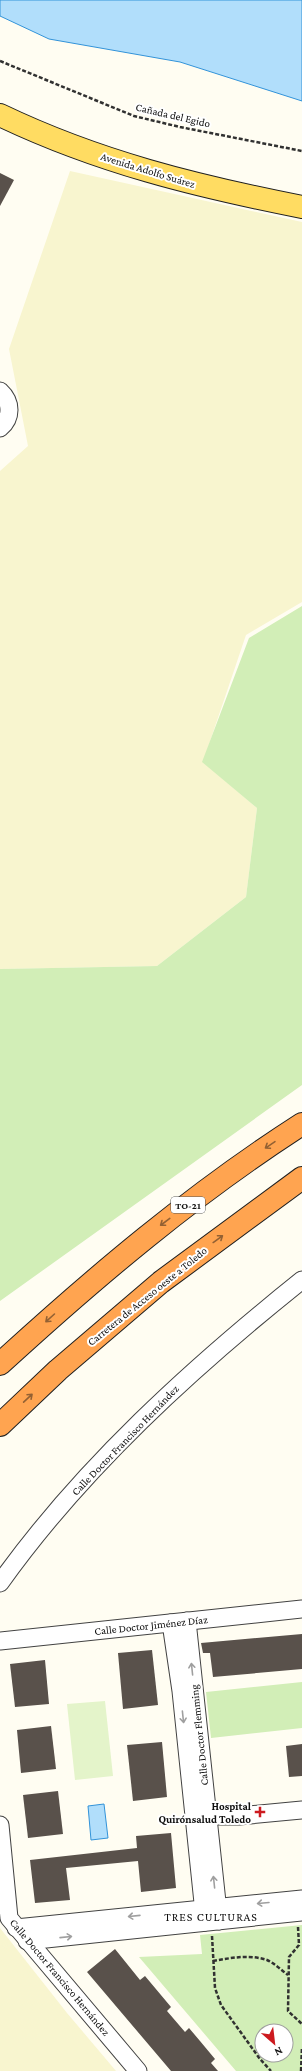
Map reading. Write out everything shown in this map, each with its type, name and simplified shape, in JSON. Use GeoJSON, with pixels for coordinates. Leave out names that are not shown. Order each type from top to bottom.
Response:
{"type":"FeatureCollection","features":[{"type":"Feature","properties":{"kind":"highway","name":"TO-21"},"geometry":{"type":"LineString","coordinates":[[0,1364],[79,1292],[144,1238],[260,1152],[302,1124]]}},
{"type":"Feature","properties":{"kind":"highway","name":"Carretera de Acceso oeste a Toledo"},"geometry":{"type":"LineString","coordinates":[[0,1425],[58,1370],[161,1282],[302,1178]]}},
{"type":"Feature","properties":{"kind":"main road","name":"Avenida Adolfo Suárez"},"geometry":{"type":"LineString","coordinates":[[0,115],[111,161],[218,190],[302,207]]}},
{"type":"Feature","properties":{"kind":"street"},"geometry":{"type":"LineString","coordinates":[[0,391],[6,398],[10,412],[8,419],[0,428]]}},
{"type":"Feature","properties":{"kind":"street","name":"Calle Doctor Francisco Hernández"},"geometry":{"type":"LineString","coordinates":[[0,1583],[53,1516],[122,1440],[174,1389],[302,1280]]}},
{"type":"Feature","properties":{"kind":"street","name":"Calle Doctor Jiménez Díaz"},"geometry":{"type":"LineString","coordinates":[[0,1641],[302,1609]]}},
{"type":"Feature","properties":{"kind":"street","name":"Calle Doctor Flemming"},"geometry":{"type":"LineString","coordinates":[[179,1622],[211,1916]]}},
{"type":"Feature","properties":{"kind":"street"},"geometry":{"type":"LineString","coordinates":[[201,1815],[238,1806],[302,1799]]}},
{"type":"Feature","properties":{"kind":"street"},"geometry":{"type":"LineString","coordinates":[[201,1815],[239,1816],[302,1810]]}},
{"type":"Feature","properties":{"kind":"street","name":"Calle Doctor Francisco Hernández"},"geometry":{"type":"LineString","coordinates":[[0,1825],[9,1918],[138,2071]]}},
{"type":"Feature","properties":{"kind":"street"},"geometry":{"type":"LineString","coordinates":[[22,1934],[301,1908]]}},
{"type":"Feature","properties":{"kind":"path","name":"Cañada del Egido"},"geometry":{"type":"LineString","coordinates":[[0,62],[134,116],[180,127],[302,151]]}},
{"type":"Feature","properties":{"kind":"path"},"geometry":{"type":"LineString","coordinates":[[301,1908],[300,1945],[289,1957],[288,2011],[302,2024]]}},
{"type":"Feature","properties":{"kind":"path"},"geometry":{"type":"LineString","coordinates":[[211,1916],[215,1988],[221,2005],[260,2059],[271,2071]]}},
{"type":"Feature","properties":{"kind":"path"},"geometry":{"type":"LineString","coordinates":[[213,1961],[250,1957],[268,1960],[288,1974]]}},
{"type":"Feature","properties":{"kind":"path"},"geometry":{"type":"LineString","coordinates":[[301,2071],[302,2046]]}},
{"type":"Feature","properties":{"kind":"shaded area"},"geometry":{"type":"Polygon","coordinates":[[[70,171],[302,222],[302,602],[246,635],[203,762],[257,808],[246,897],[157,966],[0,969],[0,471],[28,446],[9,349],[70,171]]]}},
{"type":"Feature","properties":{"kind":"shaded area"},"geometry":{"type":"Polygon","coordinates":[[[0,1928],[67,2013],[116,2071],[0,2071],[0,1928]]]}},
{"type":"Feature","properties":{"kind":"green space"},"geometry":{"type":"Polygon","coordinates":[[[302,606],[302,1085],[0,1301],[0,969],[157,966],[246,897],[257,808],[202,762],[249,638],[302,606]]]}},
{"type":"Feature","properties":{"kind":"green space"},"geometry":{"type":"Polygon","coordinates":[[[302,1682],[302,1728],[211,1738],[206,1692],[302,1682]]]}},
{"type":"Feature","properties":{"kind":"green space"},"geometry":{"type":"Polygon","coordinates":[[[105,1701],[113,1776],[75,1780],[67,1704],[105,1701]]]}},
{"type":"Feature","properties":{"kind":"green space"},"geometry":{"type":"Polygon","coordinates":[[[302,1925],[302,2071],[236,2071],[139,1957],[202,1954],[200,1935],[302,1925]]]}},
{"type":"Feature","properties":{"kind":"water"},"geometry":{"type":"Polygon","coordinates":[[[0,0],[302,0],[302,101],[180,62],[49,39],[0,16],[0,0]]]}},
{"type":"Feature","properties":{"kind":"water"},"geometry":{"type":"Polygon","coordinates":[[[104,1804],[108,1838],[91,1840],[88,1806],[104,1804]]]}},
{"type":"Feature","properties":{"kind":"building"},"geometry":{"type":"Polygon","coordinates":[[[0,173],[14,180],[0,206],[0,173]]]}},
{"type":"Feature","properties":{"kind":"building"},"geometry":{"type":"Polygon","coordinates":[[[302,1634],[302,1669],[213,1677],[210,1653],[203,1653],[201,1643],[302,1634]]]}},
{"type":"Feature","properties":{"kind":"building"},"geometry":{"type":"Polygon","coordinates":[[[152,1650],[158,1705],[123,1709],[118,1653],[152,1650]]]}},
{"type":"Feature","properties":{"kind":"building"},"geometry":{"type":"Polygon","coordinates":[[[45,1660],[49,1704],[15,1707],[10,1664],[45,1660]]]}},
{"type":"Feature","properties":{"kind":"building"},"geometry":{"type":"Polygon","coordinates":[[[51,1726],[56,1769],[21,1773],[17,1730],[51,1726]]]}},
{"type":"Feature","properties":{"kind":"building"},"geometry":{"type":"Polygon","coordinates":[[[162,1742],[167,1797],[133,1801],[127,1745],[162,1742]]]}},
{"type":"Feature","properties":{"kind":"building"},"geometry":{"type":"Polygon","coordinates":[[[302,1744],[302,1776],[289,1777],[286,1746],[302,1744]]]}},
{"type":"Feature","properties":{"kind":"building"},"geometry":{"type":"Polygon","coordinates":[[[58,1791],[63,1834],[28,1838],[23,1795],[58,1791]]]}},
{"type":"Feature","properties":{"kind":"building"},"geometry":{"type":"Polygon","coordinates":[[[171,1833],[176,1888],[141,1892],[138,1861],[66,1868],[70,1900],[35,1903],[30,1860],[137,1848],[136,1836],[171,1833]]]}},
{"type":"Feature","properties":{"kind":"building"},"geometry":{"type":"Polygon","coordinates":[[[115,1949],[140,1980],[145,1976],[171,2007],[167,2011],[185,2032],[189,2028],[200,2041],[215,2059],[211,2063],[218,2071],[171,2071],[87,1972],[115,1949]]]}},
{"type":"Feature","properties":{"kind":"place","name":"Hospital Quirónsalud Toledo"},"geometry":{"type":"Point","coordinates":[260,1812]}},
{"type":"Feature","properties":{"kind":"district","name":"TRES CULTURAS"},"geometry":{"type":"Point","coordinates":[211,1917]}}]}
